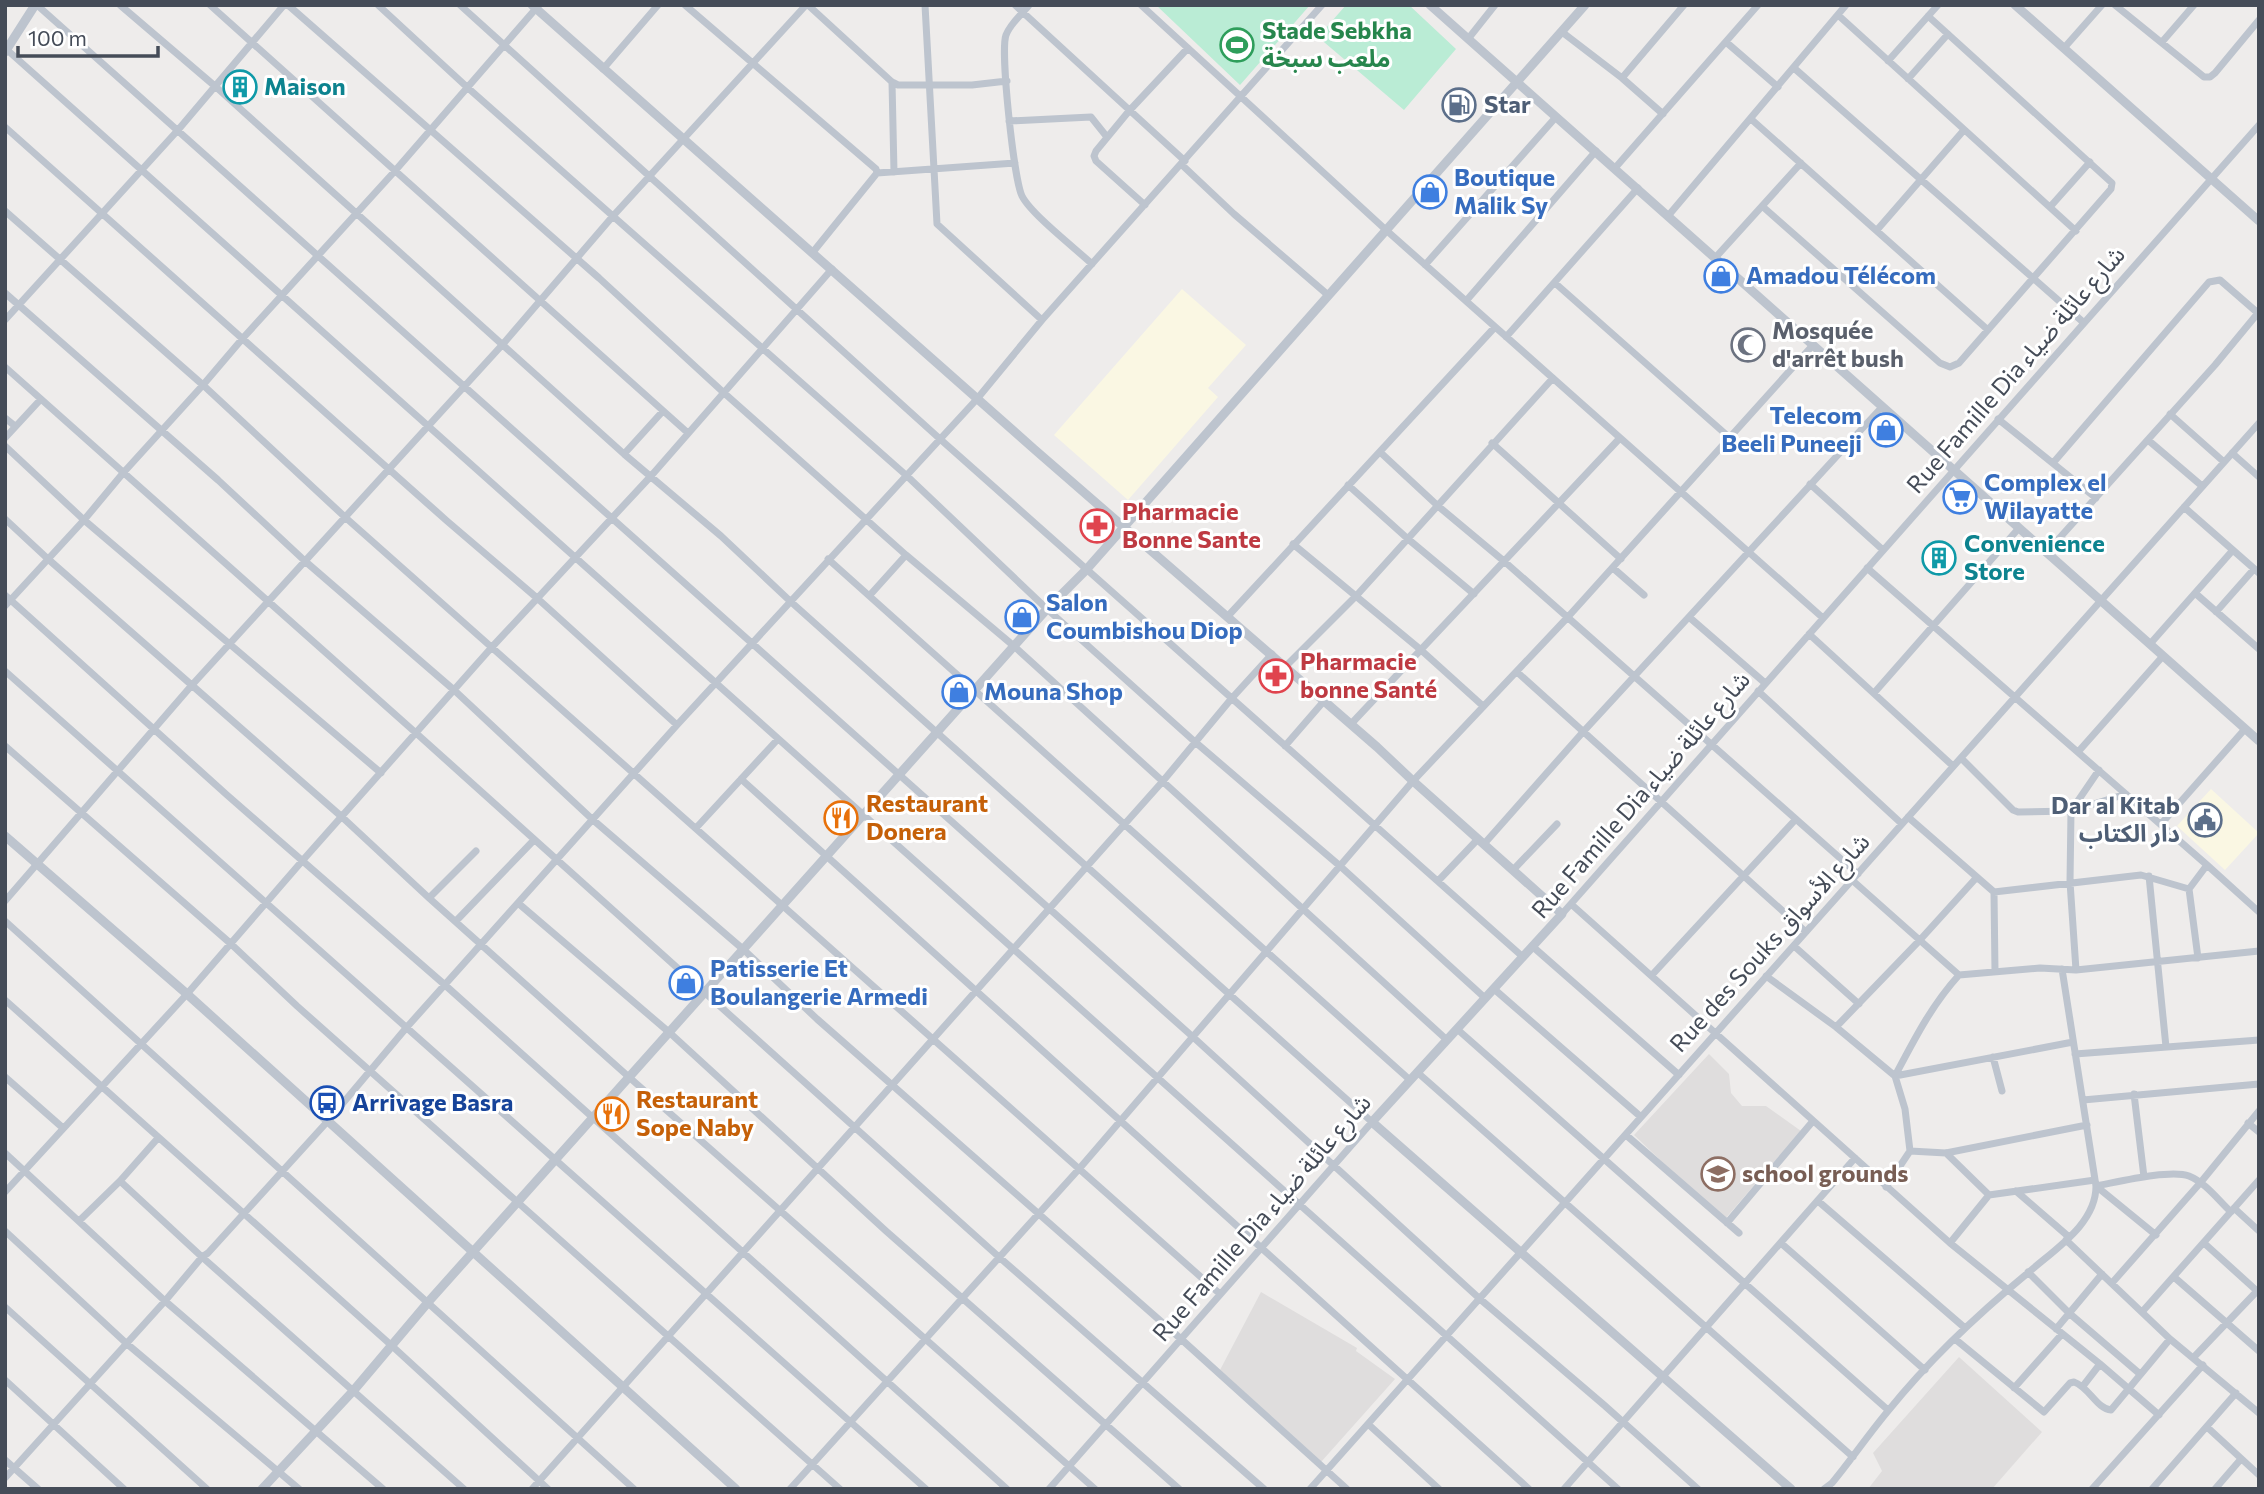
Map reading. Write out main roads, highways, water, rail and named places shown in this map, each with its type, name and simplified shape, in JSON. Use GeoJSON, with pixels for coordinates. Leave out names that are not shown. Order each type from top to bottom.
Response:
{"type":"FeatureCollection","features":[{"type":"Feature","properties":{"kind":"place","name":"Stade Sebkha ملعب سبخة"},"geometry":{"type":"Point","coordinates":[1237,45]}},
{"type":"Feature","properties":{"kind":"place","name":"Maison"},"geometry":{"type":"Point","coordinates":[240,87]}},
{"type":"Feature","properties":{"kind":"place","name":"Star"},"geometry":{"type":"Point","coordinates":[1459,105]}},
{"type":"Feature","properties":{"kind":"place","name":"Boutique Malik Sy"},"geometry":{"type":"Point","coordinates":[1430,192]}},
{"type":"Feature","properties":{"kind":"place","name":"Amadou Télécom"},"geometry":{"type":"Point","coordinates":[1721,276]}},
{"type":"Feature","properties":{"kind":"place","name":"Mosquée d'arrêt bush"},"geometry":{"type":"Point","coordinates":[1748,345]}},
{"type":"Feature","properties":{"kind":"place","name":"Telecom Beeli Puneeji"},"geometry":{"type":"Point","coordinates":[1886,430]}},
{"type":"Feature","properties":{"kind":"place","name":"Complex el Wilayatte"},"geometry":{"type":"Point","coordinates":[1960,497]}},
{"type":"Feature","properties":{"kind":"place","name":"Pharmacie Bonne Sante"},"geometry":{"type":"Point","coordinates":[1097,526]}},
{"type":"Feature","properties":{"kind":"place","name":"Convenience Store"},"geometry":{"type":"Point","coordinates":[1939,558]}},
{"type":"Feature","properties":{"kind":"place","name":"Salon Coumbishou Diop"},"geometry":{"type":"Point","coordinates":[1022,617]}},
{"type":"Feature","properties":{"kind":"place","name":"Pharmacie bonne Santé"},"geometry":{"type":"Point","coordinates":[1276,676]}},
{"type":"Feature","properties":{"kind":"place","name":"Mouna Shop"},"geometry":{"type":"Point","coordinates":[959,692]}},
{"type":"Feature","properties":{"kind":"place","name":"Restaurant Donera"},"geometry":{"type":"Point","coordinates":[841,818]}},
{"type":"Feature","properties":{"kind":"place","name":"Dar al Kitab دار الكتاب"},"geometry":{"type":"Point","coordinates":[2205,820]}},
{"type":"Feature","properties":{"kind":"place","name":"Patisserie Et Boulangerie Armedi"},"geometry":{"type":"Point","coordinates":[686,983]}},
{"type":"Feature","properties":{"kind":"place","name":"Arrivage Basra"},"geometry":{"type":"Point","coordinates":[327,1103]}},
{"type":"Feature","properties":{"kind":"place","name":"Restaurant Sope Naby"},"geometry":{"type":"Point","coordinates":[612,1114]}},
{"type":"Feature","properties":{"kind":"place","name":"school grounds"},"geometry":{"type":"Point","coordinates":[1718,1174]}}]}
